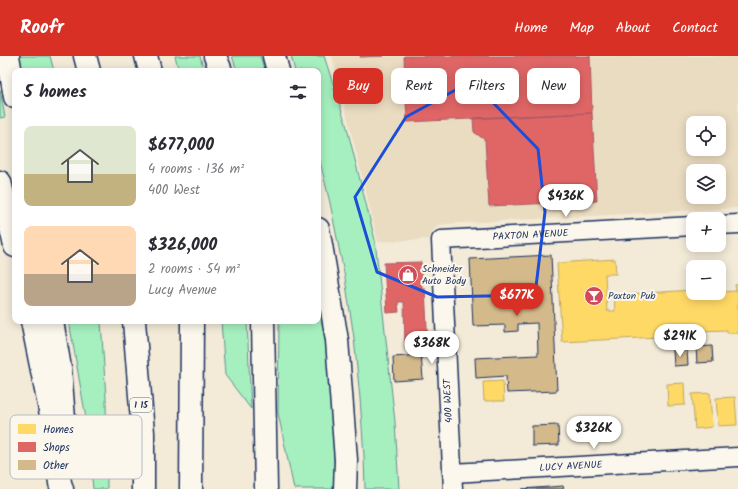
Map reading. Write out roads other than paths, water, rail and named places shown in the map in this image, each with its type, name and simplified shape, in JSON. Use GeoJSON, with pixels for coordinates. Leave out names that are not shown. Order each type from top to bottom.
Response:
{"type":"FeatureCollection","features":[{"type":"Feature","properties":{"kind":"highway"},"geometry":{"type":"LineString","coordinates":[[8,56],[12,79]]}},
{"type":"Feature","properties":{"kind":"highway"},"geometry":{"type":"LineString","coordinates":[[85,56],[89,68]]}},
{"type":"Feature","properties":{"kind":"highway"},"geometry":{"type":"LineString","coordinates":[[146,56],[149,68]]}},
{"type":"Feature","properties":{"kind":"highway"},"geometry":{"type":"LineString","coordinates":[[215,56],[220,68]]}},
{"type":"Feature","properties":{"kind":"highway"},"geometry":{"type":"LineString","coordinates":[[274,56],[277,68]]}},
{"type":"Feature","properties":{"kind":"highway"},"geometry":{"type":"LineString","coordinates":[[0,182],[12,233]]}},
{"type":"Feature","properties":{"kind":"highway"},"geometry":{"type":"LineString","coordinates":[[321,241],[337,340],[346,460],[345,489]]}},
{"type":"Feature","properties":{"kind":"highway"},"geometry":{"type":"LineString","coordinates":[[33,324],[51,415]]}},
{"type":"Feature","properties":{"kind":"highway"},"geometry":{"type":"LineString","coordinates":[[53,324],[60,368],[64,415]]}},
{"type":"Feature","properties":{"kind":"highway","name":"I 15"},"geometry":{"type":"LineString","coordinates":[[134,324],[142,415]]}},
{"type":"Feature","properties":{"kind":"highway"},"geometry":{"type":"LineString","coordinates":[[191,489],[192,324]]}},
{"type":"Feature","properties":{"kind":"highway"},"geometry":{"type":"LineString","coordinates":[[263,324],[266,489]]}},
{"type":"Feature","properties":{"kind":"highway","name":"I 15"},"geometry":{"type":"LineString","coordinates":[[142,421],[143,489]]}},
{"type":"Feature","properties":{"kind":"highway"},"geometry":{"type":"LineString","coordinates":[[61,479],[62,489]]}},
{"type":"Feature","properties":{"kind":"highway"},"geometry":{"type":"LineString","coordinates":[[69,479],[70,489]]}},
{"type":"Feature","properties":{"kind":"street"},"geometry":{"type":"LineString","coordinates":[[726,224],[738,224]]}},
{"type":"Feature","properties":{"kind":"street","name":"PAXTON AVENUE"},"geometry":{"type":"LineString","coordinates":[[441,240],[686,226]]}},
{"type":"Feature","properties":{"kind":"street","name":"400 WEST"},"geometry":{"type":"LineString","coordinates":[[441,240],[452,481]]}},
{"type":"Feature","properties":{"kind":"street","name":"LUCY AVENUE"},"geometry":{"type":"LineString","coordinates":[[452,481],[738,457]]}},
{"type":"Feature","properties":{"kind":"place","name":"Schneider Auto Body"},"geometry":{"type":"Point","coordinates":[408,275]}},
{"type":"Feature","properties":{"kind":"place","name":"Paxton Pub"},"geometry":{"type":"Point","coordinates":[594,296]}}]}
